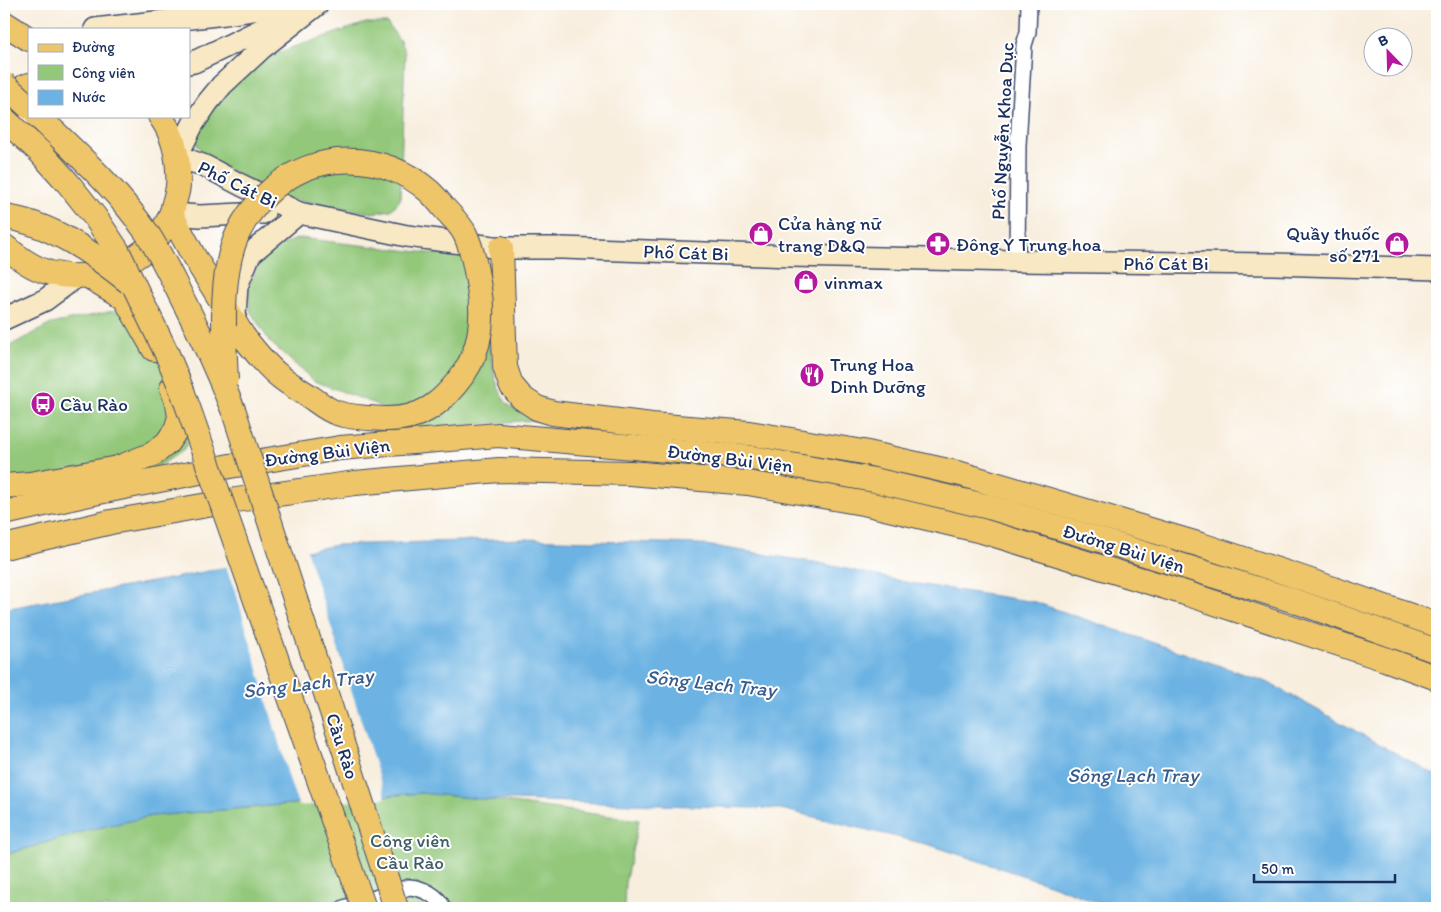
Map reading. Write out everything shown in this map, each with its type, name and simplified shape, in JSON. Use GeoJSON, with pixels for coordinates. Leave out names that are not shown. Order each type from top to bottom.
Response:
{"type":"FeatureCollection","features":[{"type":"Feature","properties":{"kind":"main road"},"geometry":{"type":"LineString","coordinates":[[4,84],[28,107]]}},
{"type":"Feature","properties":{"kind":"main road"},"geometry":{"type":"LineString","coordinates":[[4,103],[28,85]]}},
{"type":"Feature","properties":{"kind":"main road","name":"Cầu Rào"},"geometry":{"type":"LineString","coordinates":[[40,118],[116,194],[146,233],[168,269],[200,333],[227,394],[396,908]]}},
{"type":"Feature","properties":{"kind":"main road"},"geometry":{"type":"LineString","coordinates":[[4,246],[24,262],[49,273],[82,276],[114,269],[138,256],[157,237],[171,214],[178,185],[177,156],[166,124],[162,118]]}},
{"type":"Feature","properties":{"kind":"main road","name":"Cầu Rào"},"geometry":{"type":"LineString","coordinates":[[4,119],[40,152],[95,217],[117,250],[167,354],[183,393],[364,908]]}},
{"type":"Feature","properties":{"kind":"main road"},"geometry":{"type":"LineString","coordinates":[[171,214],[200,268],[239,329],[259,356],[277,374],[335,413],[362,418],[388,419],[411,416],[435,406],[454,388],[471,363],[481,329],[482,302],[475,264],[465,233],[431,193],[412,178],[388,167],[350,160],[332,161],[312,166],[293,174],[274,187],[259,201],[237,234],[230,256],[225,292],[224,329],[227,394]]}},
{"type":"Feature","properties":{"kind":"main road"},"geometry":{"type":"LineString","coordinates":[[4,217],[16,218],[56,233],[104,262],[134,286]]}},
{"type":"Feature","properties":{"kind":"main road","name":"Đường Bùi Viện"},"geometry":{"type":"LineString","coordinates":[[501,248],[506,368],[511,385],[522,398],[537,408],[553,414],[749,433],[863,452],[961,474],[1201,545],[1318,583],[1437,625]]}},
{"type":"Feature","properties":{"kind":"main road"},"geometry":{"type":"LineString","coordinates":[[4,486],[30,484],[118,468],[153,454],[166,443],[176,430],[180,417],[178,404],[154,350],[126,298],[82,276]]}},
{"type":"Feature","properties":{"kind":"main road"},"geometry":{"type":"LineString","coordinates":[[746,457],[749,433]]}},
{"type":"Feature","properties":{"kind":"main road","name":"Đường Bùi Viện"},"geometry":{"type":"LineString","coordinates":[[4,513],[230,466],[340,448],[488,436],[508,436],[746,457],[874,480],[989,508],[1292,600],[1437,651]]}},
{"type":"Feature","properties":{"kind":"main road","name":"Đường Bùi Viện"},"geometry":{"type":"LineString","coordinates":[[4,547],[111,522],[236,500],[355,483],[499,470],[630,473],[748,483],[868,504],[982,531],[1185,593],[1437,678]]}},
{"type":"Feature","properties":{"kind":"street"},"geometry":{"type":"LineString","coordinates":[[104,28],[293,4]]}},
{"type":"Feature","properties":{"kind":"street"},"geometry":{"type":"LineString","coordinates":[[190,63],[316,4]]}},
{"type":"Feature","properties":{"kind":"street"},"geometry":{"type":"LineString","coordinates":[[177,156],[193,124],[222,85],[262,48],[316,4]]}},
{"type":"Feature","properties":{"kind":"street","name":"Phố Nguyễn Khoa Dục"},"geometry":{"type":"LineString","coordinates":[[1017,261],[1018,144],[1024,45],[1028,32],[1029,4]]}},
{"type":"Feature","properties":{"kind":"street","name":"Phố Cát Bi"},"geometry":{"type":"LineString","coordinates":[[177,156],[205,166],[299,213]]}},
{"type":"Feature","properties":{"kind":"street"},"geometry":{"type":"LineString","coordinates":[[239,329],[237,286],[250,254],[299,213]]}},
{"type":"Feature","properties":{"kind":"street","name":"Phố Cát Bi"},"geometry":{"type":"LineString","coordinates":[[171,214],[200,216],[299,213],[407,236],[501,248],[1437,269]]}},
{"type":"Feature","properties":{"kind":"street"},"geometry":{"type":"LineString","coordinates":[[4,319],[45,300],[82,276]]}},
{"type":"Feature","properties":{"kind":"street"},"geometry":{"type":"LineString","coordinates":[[344,908],[409,887],[418,888],[432,895],[443,908]]}},
{"type":"Feature","properties":{"kind":"green space"},"geometry":{"type":"Polygon","coordinates":[[[366,23],[387,23],[400,41],[405,53],[400,200],[391,210],[372,213],[283,198],[205,157],[194,140],[205,114],[253,65],[285,50],[366,23]]]}},
{"type":"Feature","properties":{"kind":"green space"},"geometry":{"type":"Polygon","coordinates":[[[299,238],[480,259],[489,266],[489,336],[498,388],[507,404],[538,420],[420,428],[373,403],[314,381],[270,342],[250,311],[248,288],[260,260],[281,245],[299,238]]]}},
{"type":"Feature","properties":{"kind":"green space"},"geometry":{"type":"Polygon","coordinates":[[[113,311],[143,320],[193,430],[184,450],[146,474],[4,506],[4,349],[51,324],[113,311]]]}},
{"type":"Feature","properties":{"kind":"green space","name":"Công viên Cầu Rào"},"geometry":{"type":"Polygon","coordinates":[[[421,793],[483,799],[639,820],[625,883],[624,908],[4,908],[4,855],[88,830],[152,816],[421,793]]]}},
{"type":"Feature","properties":{"kind":"water","name":"Sông Lạch Tray"},"geometry":{"type":"Polygon","coordinates":[[[523,539],[699,544],[819,563],[910,583],[1035,602],[1267,682],[1437,776],[1437,908],[1112,908],[1052,885],[930,845],[781,809],[483,799],[421,793],[152,816],[88,830],[4,855],[4,609],[174,578],[336,545],[523,539]]]}},
{"type":"Feature","properties":{"kind":"pier"},"geometry":{"type":"Polygon","coordinates":[[[306,549],[386,798],[299,806],[291,785],[237,596],[225,565],[306,549]]]}},
{"type":"Feature","properties":{"kind":"place","name":"Cửa hàng nữ trang D&Q"},"geometry":{"type":"Point","coordinates":[761,234]}},
{"type":"Feature","properties":{"kind":"place","name":"Đông Y Trung hoa"},"geometry":{"type":"Point","coordinates":[938,244]}},
{"type":"Feature","properties":{"kind":"place","name":"Quầy thuốc số 271"},"geometry":{"type":"Point","coordinates":[1397,244]}},
{"type":"Feature","properties":{"kind":"place","name":"vinmax"},"geometry":{"type":"Point","coordinates":[806,282]}},
{"type":"Feature","properties":{"kind":"place","name":"Trung Hoa Dinh Dưỡng"},"geometry":{"type":"Point","coordinates":[812,375]}},
{"type":"Feature","properties":{"kind":"place","name":"Cầu Rào"},"geometry":{"type":"Point","coordinates":[43,404]}}]}
